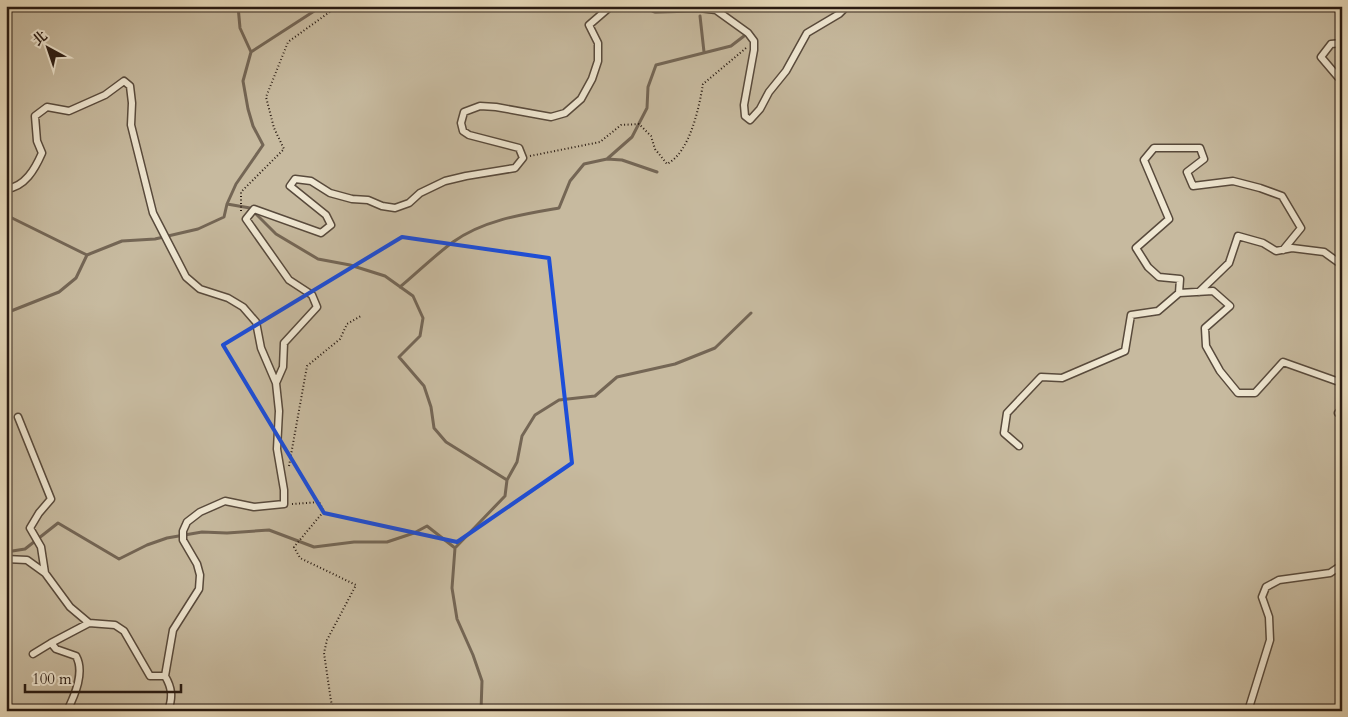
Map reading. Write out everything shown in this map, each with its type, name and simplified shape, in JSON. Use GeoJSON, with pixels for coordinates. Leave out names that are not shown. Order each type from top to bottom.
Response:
{"type":"FeatureCollection","features":[{"type":"Feature","properties":{"kind":"lane"},"geometry":{"type":"LineString","coordinates":[[276,383],[282,367],[284,342],[316,307],[312,295],[289,280],[246,220],[254,209],[322,233],[331,224],[326,215],[290,186],[295,178],[311,181],[330,193],[352,199],[368,200],[382,206],[395,208],[409,203],[420,193],[445,181],[515,168],[523,158],[519,148],[469,135],[463,131],[461,123],[464,112],[480,106],[551,117],[565,113],[581,99],[592,79],[598,61],[598,42],[589,26],[611,6]]}},
{"type":"Feature","properties":{"kind":"lane"},"geometry":{"type":"LineString","coordinates":[[649,6],[655,9],[699,8],[716,10],[748,33],[754,41],[751,71],[744,105],[745,116],[750,120],[760,109],[769,92],[786,71],[807,33],[839,14],[847,6]]}},
{"type":"Feature","properties":{"kind":"lane"},"geometry":{"type":"LineString","coordinates":[[1338,77],[1321,57],[1331,44],[1342,43]]}},
{"type":"Feature","properties":{"kind":"lane"},"geometry":{"type":"LineString","coordinates":[[6,189],[22,184],[36,168],[42,153],[37,141],[35,116],[47,107],[70,110],[104,95],[124,81],[130,86],[131,125],[154,213],[186,276],[200,289],[228,298],[243,307],[256,322],[261,348],[276,383],[279,412],[277,449],[284,490],[284,504],[254,507],[225,501],[200,512],[187,522],[183,531],[183,540],[197,564],[200,575],[199,589],[173,630],[165,676],[171,688],[168,711]]}},
{"type":"Feature","properties":{"kind":"lane"},"geometry":{"type":"LineString","coordinates":[[1179,293],[1180,279],[1159,277],[1148,267],[1136,248],[1169,219],[1144,160],[1154,148],[1200,148],[1204,159],[1187,172],[1193,186],[1233,181],[1282,196],[1301,228],[1283,250]]}},
{"type":"Feature","properties":{"kind":"lane"},"geometry":{"type":"LineString","coordinates":[[1199,292],[1229,263],[1238,236],[1263,243],[1276,251],[1292,248],[1324,252],[1342,264]]}},
{"type":"Feature","properties":{"kind":"lane"},"geometry":{"type":"LineString","coordinates":[[1019,446],[1004,432],[1007,414],[1041,377],[1062,378],[1125,351],[1131,315],[1158,311],[1179,293],[1213,291],[1230,306],[1205,328],[1206,346],[1220,371],[1238,393],[1255,393],[1283,362],[1342,383]]}},
{"type":"Feature","properties":{"kind":"lane"},"geometry":{"type":"LineString","coordinates":[[1342,409],[1338,413],[1342,414]]}},
{"type":"Feature","properties":{"kind":"lane"},"geometry":{"type":"LineString","coordinates":[[18,417],[51,499],[39,512],[30,528],[41,547],[45,573]]}},
{"type":"Feature","properties":{"kind":"lane"},"geometry":{"type":"LineString","coordinates":[[6,559],[27,560],[45,573],[70,607],[89,623]]}},
{"type":"Feature","properties":{"kind":"lane"},"geometry":{"type":"LineString","coordinates":[[1248,711],[1270,640],[1270,617],[1262,597],[1266,587],[1279,580],[1330,573],[1342,565]]}},
{"type":"Feature","properties":{"kind":"lane"},"geometry":{"type":"LineString","coordinates":[[33,654],[89,623],[114,625],[124,631],[150,676],[165,676]]}},
{"type":"Feature","properties":{"kind":"lane"},"geometry":{"type":"LineString","coordinates":[[51,643],[56,649],[76,656],[80,664],[79,677],[67,711]]}},
{"type":"Feature","properties":{"kind":"path"},"geometry":{"type":"LineString","coordinates":[[246,220],[241,211],[241,192],[284,149],[274,128],[266,98],[288,42],[338,6]]}},
{"type":"Feature","properties":{"kind":"path"},"geometry":{"type":"LineString","coordinates":[[523,158],[600,142],[621,124],[639,124],[651,136],[655,149],[667,164],[676,159],[692,130],[700,107],[703,84],[754,41]]}},
{"type":"Feature","properties":{"kind":"path"},"geometry":{"type":"LineString","coordinates":[[288,471],[307,366],[340,339],[347,324],[361,316]]}},
{"type":"Feature","properties":{"kind":"path"},"geometry":{"type":"LineString","coordinates":[[284,504],[319,502],[324,511],[294,547],[300,558],[356,585],[327,640],[324,653],[334,711]]}},
{"type":"Feature","properties":{"kind":"highlighted area"},"geometry":{"type":"Polygon","coordinates":[[[402,237],[549,258],[572,463],[457,542],[324,513],[223,345],[402,237]]]}},
{"type":"Feature","properties":{"kind":"shaded area"},"geometry":{"type":"Polygon","coordinates":[[[6,6],[1342,6],[1342,711],[6,711],[6,6]]]}},
{"type":"Feature","properties":{"kind":"waterway"},"geometry":{"type":"LineString","coordinates":[[238,6],[240,28],[251,52],[243,81],[248,109],[253,126],[263,145],[236,184],[227,204],[250,208],[276,234],[318,259],[350,265],[385,276],[413,296],[423,318],[420,336],[399,357],[424,386],[431,407],[434,428],[446,442],[507,480],[505,496],[455,548],[452,588],[457,619],[482,681],[481,711]]}},
{"type":"Feature","properties":{"kind":"waterway"},"geometry":{"type":"LineString","coordinates":[[251,52],[322,6]]}},
{"type":"Feature","properties":{"kind":"waterway"},"geometry":{"type":"LineString","coordinates":[[700,16],[704,52]]}},
{"type":"Feature","properties":{"kind":"waterway"},"geometry":{"type":"LineString","coordinates":[[400,287],[453,242],[477,228],[504,219],[559,208],[570,181],[584,164],[607,159],[632,137],[647,108],[648,87],[656,65],[731,46],[744,36]]}},
{"type":"Feature","properties":{"kind":"waterway"},"geometry":{"type":"LineString","coordinates":[[607,159],[622,160],[657,172]]}},
{"type":"Feature","properties":{"kind":"waterway"},"geometry":{"type":"LineString","coordinates":[[6,217],[12,218],[87,255],[122,241],[155,239],[198,229],[224,217],[227,204]]}},
{"type":"Feature","properties":{"kind":"waterway"},"geometry":{"type":"LineString","coordinates":[[6,313],[59,292],[76,278],[87,255]]}},
{"type":"Feature","properties":{"kind":"waterway"},"geometry":{"type":"LineString","coordinates":[[507,480],[517,462],[522,436],[535,415],[559,400],[595,396],[617,377],[675,364],[715,348],[751,313]]}},
{"type":"Feature","properties":{"kind":"waterway"},"geometry":{"type":"LineString","coordinates":[[6,552],[25,549],[58,523],[119,559],[147,545],[167,538],[202,532],[227,533],[269,530],[314,547],[354,542],[387,542],[414,533],[427,526],[455,548]]}}]}
